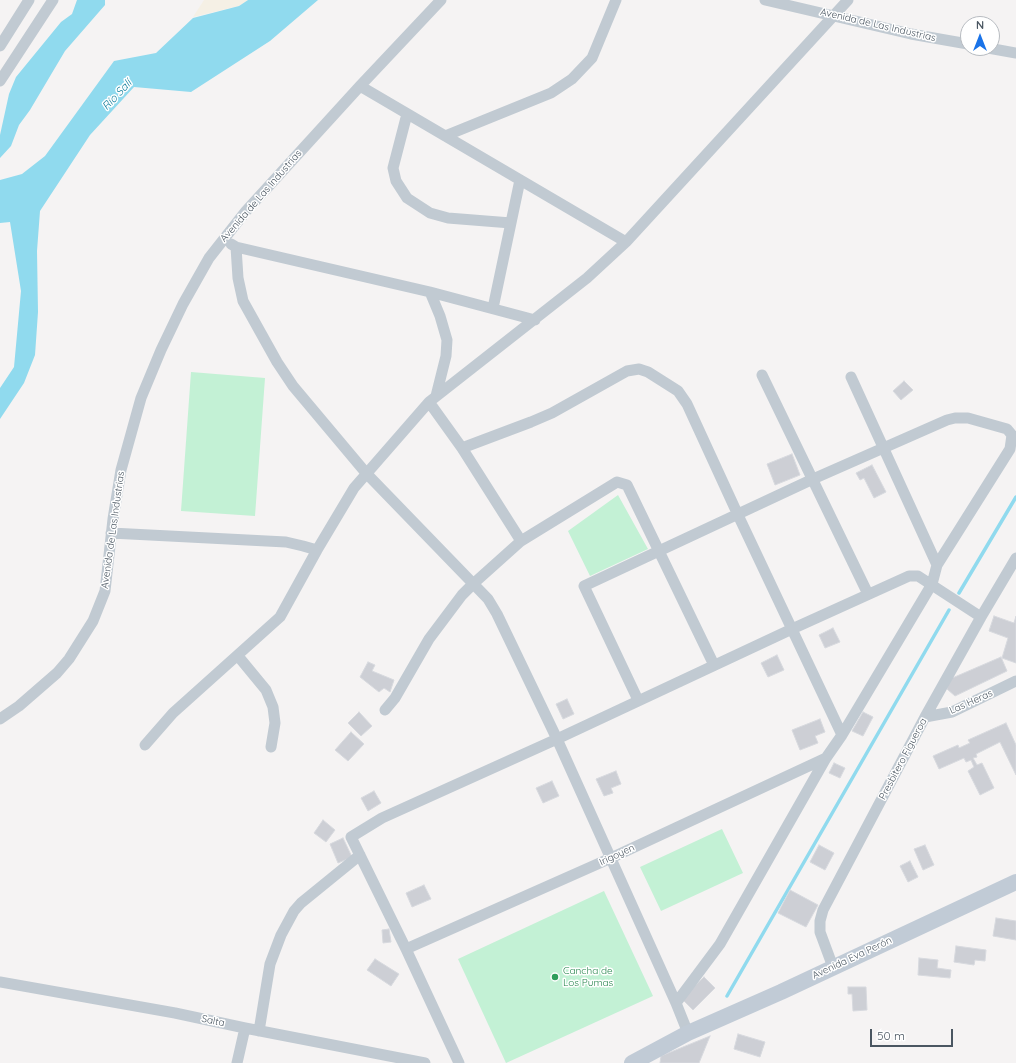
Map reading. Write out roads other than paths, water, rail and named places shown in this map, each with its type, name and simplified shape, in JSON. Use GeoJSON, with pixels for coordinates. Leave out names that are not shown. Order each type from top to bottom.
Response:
{"type":"FeatureCollection","features":[{"type":"Feature","properties":{"kind":"main road","name":"Avenida Eva Perón"},"geometry":{"type":"LineString","coordinates":[[632,1063],[688,1033],[1016,882]]}},
{"type":"Feature","properties":{"kind":"street"},"geometry":{"type":"LineString","coordinates":[[0,46],[29,0]]}},
{"type":"Feature","properties":{"kind":"street"},"geometry":{"type":"LineString","coordinates":[[0,81],[53,0]]}},
{"type":"Feature","properties":{"kind":"street","name":"Avenida de Las Industrias"},"geometry":{"type":"LineString","coordinates":[[0,719],[19,706],[57,673],[69,659],[93,621],[105,591],[111,533],[121,470],[142,398],[161,350],[183,304],[209,258],[246,211],[360,86],[442,0]]}},
{"type":"Feature","properties":{"kind":"street"},"geometry":{"type":"LineString","coordinates":[[445,136],[551,93],[572,79],[592,58],[616,0]]}},
{"type":"Feature","properties":{"kind":"street","name":"Avenida de Las Industrias"},"geometry":{"type":"LineString","coordinates":[[765,0],[911,34],[960,43]]}},
{"type":"Feature","properties":{"kind":"street"},"geometry":{"type":"LineString","coordinates":[[145,745],[173,713],[280,617],[317,550],[354,488],[433,399],[587,278],[626,242],[848,0]]}},
{"type":"Feature","properties":{"kind":"street"},"geometry":{"type":"LineString","coordinates":[[1000,50],[1016,53]]}},
{"type":"Feature","properties":{"kind":"street"},"geometry":{"type":"LineString","coordinates":[[360,86],[626,242]]}},
{"type":"Feature","properties":{"kind":"street"},"geometry":{"type":"LineString","coordinates":[[407,114],[393,168],[396,181],[407,198],[430,213],[448,218],[511,223]]}},
{"type":"Feature","properties":{"kind":"street"},"geometry":{"type":"LineString","coordinates":[[493,308],[520,180]]}},
{"type":"Feature","properties":{"kind":"street"},"geometry":{"type":"LineString","coordinates":[[223,240],[236,247],[430,292],[535,320]]}},
{"type":"Feature","properties":{"kind":"street"},"geometry":{"type":"LineString","coordinates":[[236,247],[238,278],[243,300],[264,341],[293,386],[366,473],[488,600],[497,614],[557,739],[676,1003],[688,1033]]}},
{"type":"Feature","properties":{"kind":"street"},"geometry":{"type":"LineString","coordinates":[[430,292],[440,316],[446,340],[446,356],[433,399],[521,541]]}},
{"type":"Feature","properties":{"kind":"street"},"geometry":{"type":"LineString","coordinates":[[462,448],[552,413],[627,371],[639,369],[648,372],[669,385],[678,392],[687,404],[842,735]]}},
{"type":"Feature","properties":{"kind":"street"},"geometry":{"type":"LineString","coordinates":[[762,375],[868,594]]}},
{"type":"Feature","properties":{"kind":"street"},"geometry":{"type":"LineString","coordinates":[[850,377],[937,565]]}},
{"type":"Feature","properties":{"kind":"street"},"geometry":{"type":"LineString","coordinates":[[638,700],[584,586],[813,479],[947,420],[955,418],[968,418],[1007,429],[1012,435],[1010,449],[937,565],[932,584],[842,735],[826,758],[720,944],[676,1003]]}},
{"type":"Feature","properties":{"kind":"street"},"geometry":{"type":"LineString","coordinates":[[385,710],[394,698],[429,639],[472,584],[521,541],[617,482],[627,485],[714,666]]}},
{"type":"Feature","properties":{"kind":"street"},"geometry":{"type":"LineString","coordinates":[[111,533],[286,542],[317,550]]}},
{"type":"Feature","properties":{"kind":"street","name":"Presbitero Figueroa"},"geometry":{"type":"LineString","coordinates":[[833,967],[820,932],[820,921],[823,910],[925,717],[1016,558]]}},
{"type":"Feature","properties":{"kind":"street"},"geometry":{"type":"LineString","coordinates":[[459,1063],[406,949],[351,837],[382,818],[557,739],[638,700],[909,576],[918,576],[981,617]]}},
{"type":"Feature","properties":{"kind":"street"},"geometry":{"type":"LineString","coordinates":[[238,656],[266,690],[273,707],[275,724],[271,747]]}},
{"type":"Feature","properties":{"kind":"street","name":"Las Heras"},"geometry":{"type":"LineString","coordinates":[[925,717],[952,712],[1016,681]]}},
{"type":"Feature","properties":{"kind":"street","name":"Irigoyen"},"geometry":{"type":"LineString","coordinates":[[406,949],[611,858],[826,758]]}},
{"type":"Feature","properties":{"kind":"street"},"geometry":{"type":"LineString","coordinates":[[259,1031],[270,964],[280,935],[294,911],[301,903],[360,855]]}},
{"type":"Feature","properties":{"kind":"street","name":"Salta"},"geometry":{"type":"LineString","coordinates":[[0,982],[175,1013],[425,1063]]}},
{"type":"Feature","properties":{"kind":"street"},"geometry":{"type":"LineString","coordinates":[[237,1063],[245,1028]]}},
{"type":"Feature","properties":{"kind":"water"},"geometry":{"type":"Polygon","coordinates":[[[77,0],[105,0],[105,5],[65,51],[30,110],[19,125],[11,146],[0,158],[0,135],[9,94],[16,77],[61,22],[72,14],[77,0]]]}},
{"type":"Feature","properties":{"kind":"water","name":"Río Salí"},"geometry":{"type":"Polygon","coordinates":[[[248,0],[318,0],[270,41],[191,92],[134,87],[90,135],[40,211],[37,251],[38,312],[35,355],[24,383],[0,419],[0,388],[14,367],[21,291],[10,222],[0,223],[0,180],[22,174],[45,156],[114,61],[156,53],[193,18],[239,6],[248,0]]]}},
{"type":"Feature","properties":{"kind":"waterway"},"geometry":{"type":"LineString","coordinates":[[959,593],[1016,497]]}},
{"type":"Feature","properties":{"kind":"waterway"},"geometry":{"type":"LineString","coordinates":[[727,996],[949,610]]}},
{"type":"Feature","properties":{"kind":"place","name":"Cancha de Los Pumas"},"geometry":{"type":"Point","coordinates":[555,977]}}]}
